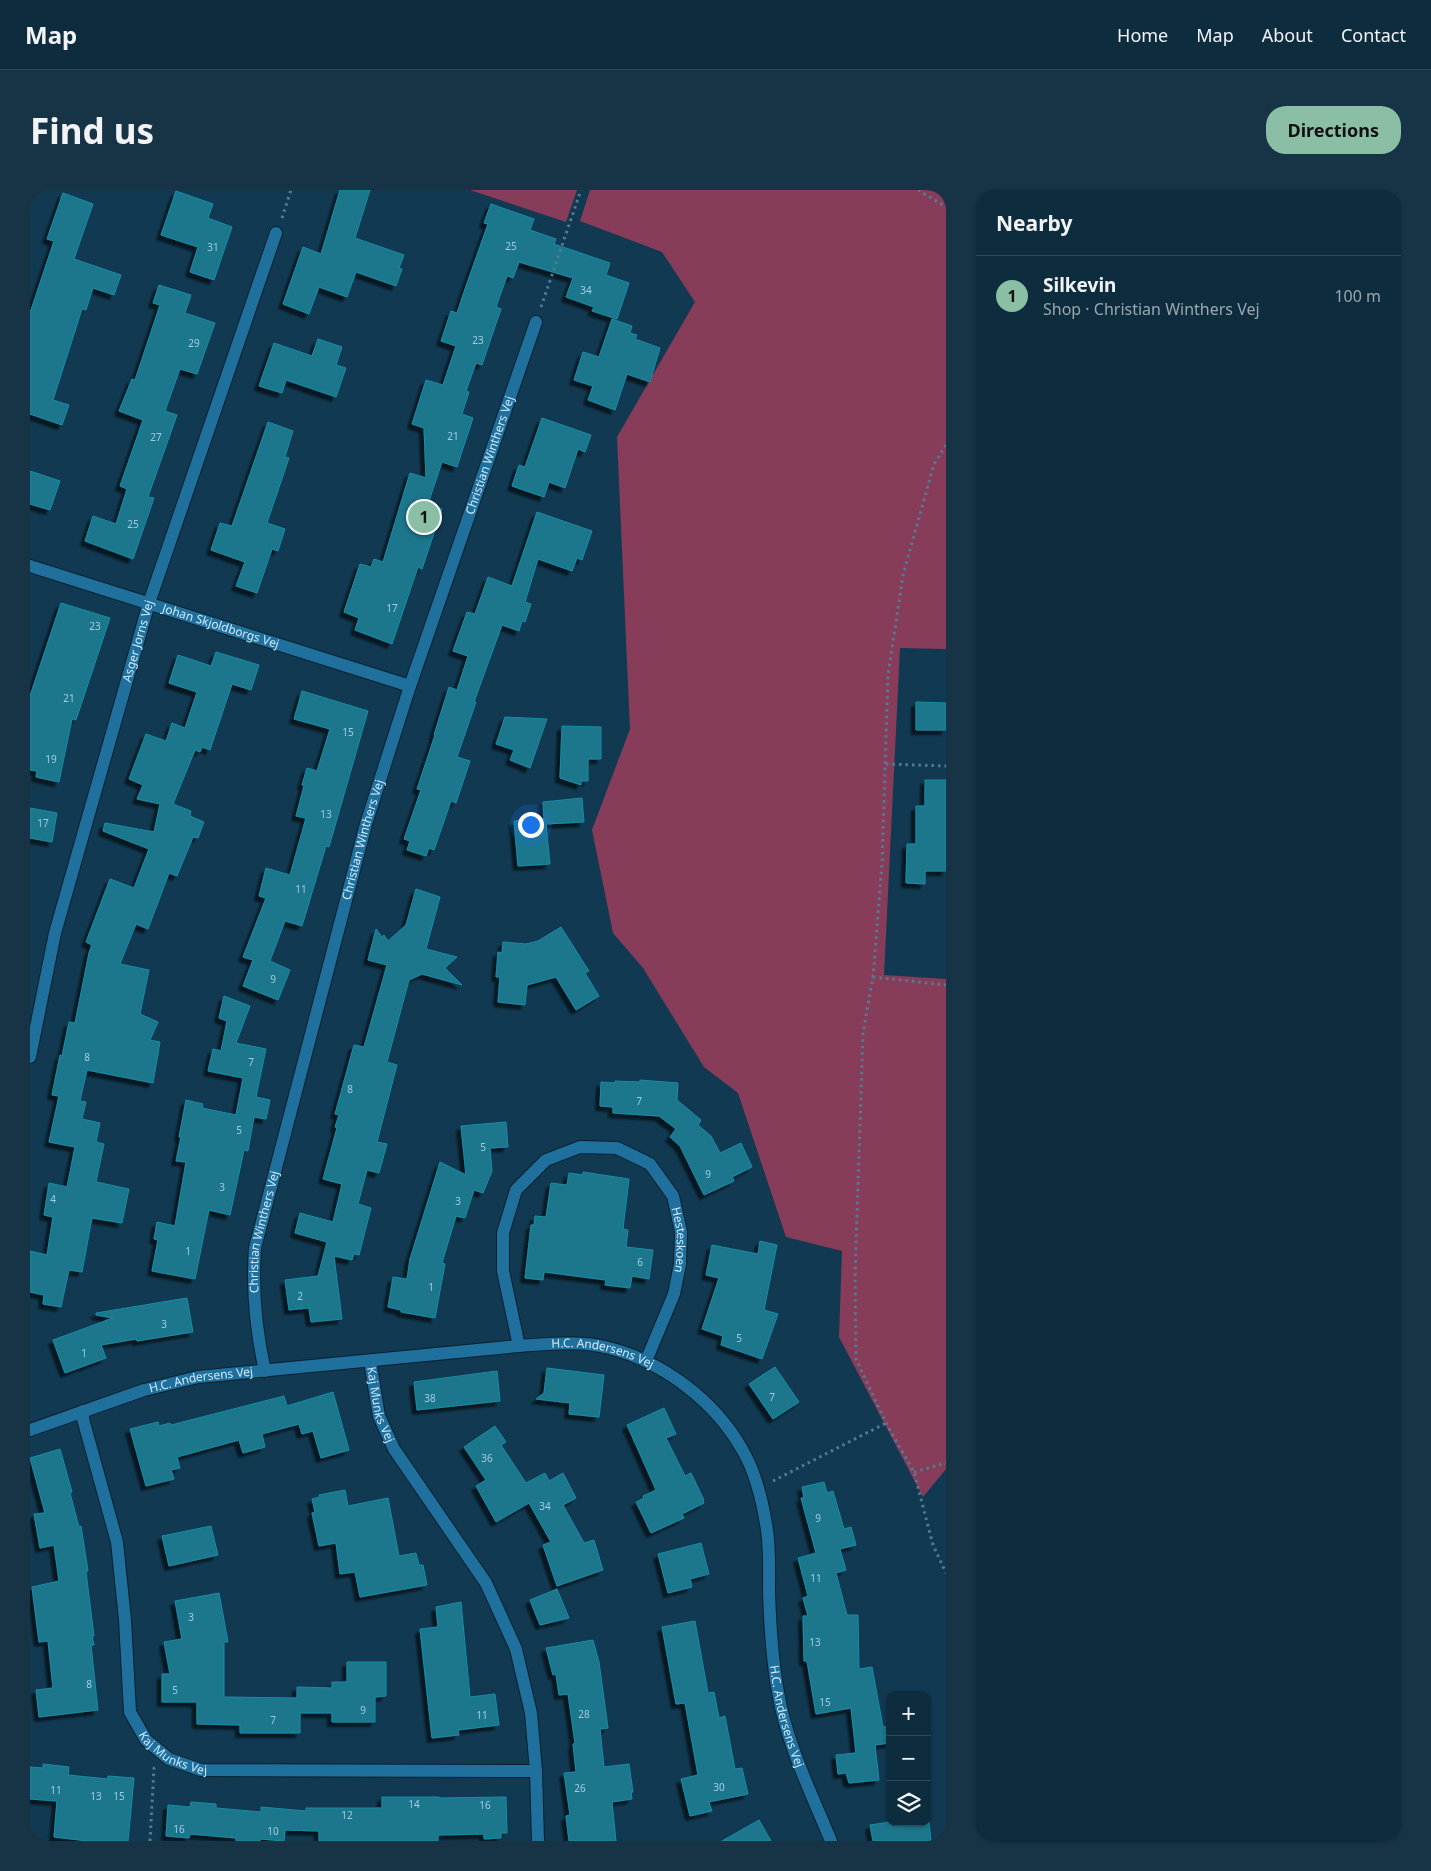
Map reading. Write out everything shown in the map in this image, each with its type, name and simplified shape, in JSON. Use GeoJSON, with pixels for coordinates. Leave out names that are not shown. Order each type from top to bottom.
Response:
{"type":"FeatureCollection","features":[{"type":"Feature","properties":{"kind":"street","name":"Asger Jorns Vej"},"geometry":{"type":"LineString","coordinates":[[30,1057],[55,933],[149,604],[276,233]]}},
{"type":"Feature","properties":{"kind":"street","name":"Christian Winthers Vej"},"geometry":{"type":"LineString","coordinates":[[265,1371],[260,1349],[253,1276],[255,1248],[366,824],[410,686],[536,322]]}},
{"type":"Feature","properties":{"kind":"street","name":"Johan Skjoldborgs Vej"},"geometry":{"type":"LineString","coordinates":[[30,566],[410,686]]}},
{"type":"Feature","properties":{"kind":"street","name":"Hesteskoen"},"geometry":{"type":"LineString","coordinates":[[519,1346],[503,1271],[503,1233],[516,1190],[546,1160],[580,1147],[617,1148],[650,1164],[673,1196],[681,1232],[680,1264],[674,1294],[646,1360]]}},
{"type":"Feature","properties":{"kind":"street","name":"H.C. Andersens Vej"},"geometry":{"type":"LineString","coordinates":[[30,1430],[144,1390],[198,1377],[519,1346],[572,1343],[608,1347],[646,1360],[686,1385],[717,1415],[744,1451],[759,1488],[768,1532],[770,1626],[778,1694],[795,1753],[831,1841]]}},
{"type":"Feature","properties":{"kind":"street","name":"Kaj Munks Vej"},"geometry":{"type":"LineString","coordinates":[[370,1361],[379,1416],[394,1449],[486,1583],[516,1649],[531,1713],[536,1771],[538,1841]]}},
{"type":"Feature","properties":{"kind":"street","name":"Kaj Munks Vej"},"geometry":{"type":"LineString","coordinates":[[83,1411],[83,1419],[116,1542],[126,1620],[130,1712],[146,1740],[169,1759],[202,1770],[536,1771]]}},
{"type":"Feature","properties":{"kind":"path"},"geometry":{"type":"LineString","coordinates":[[276,233],[291,190]]}},
{"type":"Feature","properties":{"kind":"path"},"geometry":{"type":"LineString","coordinates":[[536,322],[581,190]]}},
{"type":"Feature","properties":{"kind":"path"},"geometry":{"type":"LineString","coordinates":[[918,190],[946,207]]}},
{"type":"Feature","properties":{"kind":"path"},"geometry":{"type":"LineString","coordinates":[[946,445],[934,464],[903,575],[888,674],[882,864],[873,977],[863,1033],[855,1275],[856,1359],[886,1423],[914,1472],[933,1544],[946,1573]]}},
{"type":"Feature","properties":{"kind":"path"},"geometry":{"type":"LineString","coordinates":[[886,764],[946,766]]}},
{"type":"Feature","properties":{"kind":"path"},"geometry":{"type":"LineString","coordinates":[[873,977],[946,985]]}},
{"type":"Feature","properties":{"kind":"path"},"geometry":{"type":"LineString","coordinates":[[759,1488],[886,1423]]}},
{"type":"Feature","properties":{"kind":"path"},"geometry":{"type":"LineString","coordinates":[[914,1472],[946,1463]]}},
{"type":"Feature","properties":{"kind":"path"},"geometry":{"type":"LineString","coordinates":[[150,1841],[154,1768],[169,1759]]}},
{"type":"Feature","properties":{"kind":"shaded area"},"geometry":{"type":"Polygon","coordinates":[[[470,190],[577,190],[566,222],[470,190]]]}},
{"type":"Feature","properties":{"kind":"shaded area"},"geometry":{"type":"Polygon","coordinates":[[[590,190],[946,190],[946,649],[900,648],[884,975],[946,979],[946,1469],[923,1497],[839,1337],[842,1251],[786,1237],[738,1093],[704,1067],[643,968],[613,933],[592,830],[630,729],[617,437],[695,302],[662,252],[580,221],[590,190]]]}},
{"type":"Feature","properties":{"kind":"building"},"geometry":{"type":"Polygon","coordinates":[[[340,190],[370,190],[355,238],[404,255],[399,268],[402,269],[396,286],[356,272],[347,297],[319,287],[309,314],[283,304],[303,247],[321,254],[340,190]]]}},
{"type":"Feature","properties":{"kind":"building"},"geometry":{"type":"Polygon","coordinates":[[[176,191],[213,204],[208,218],[232,227],[214,280],[190,272],[198,247],[161,235],[176,191]]]}},
{"type":"Feature","properties":{"kind":"building"},"geometry":{"type":"Polygon","coordinates":[[[63,193],[93,204],[74,259],[121,275],[114,295],[93,288],[86,310],[82,309],[53,400],[69,405],[62,425],[30,414],[30,313],[54,241],[47,239],[63,193]]]}},
{"type":"Feature","properties":{"kind":"building"},"geometry":{"type":"Polygon","coordinates":[[[491,204],[534,219],[530,230],[556,239],[554,244],[610,263],[606,275],[629,283],[617,319],[592,311],[594,307],[566,297],[573,278],[519,262],[513,278],[507,276],[496,307],[501,309],[482,365],[476,363],[466,391],[469,392],[462,414],[473,418],[457,467],[442,462],[428,504],[442,509],[422,569],[418,567],[392,644],[355,630],[359,618],[344,612],[360,564],[371,567],[374,559],[383,562],[410,473],[426,478],[424,428],[412,424],[426,380],[443,385],[456,346],[441,341],[451,311],[457,313],[488,224],[484,223],[491,204]]]}},
{"type":"Feature","properties":{"kind":"building"},"geometry":{"type":"Polygon","coordinates":[[[159,285],[191,295],[185,313],[215,323],[197,374],[180,369],[165,411],[177,415],[148,497],[154,498],[133,559],[85,541],[93,516],[116,524],[127,489],[120,486],[143,420],[119,411],[132,379],[135,380],[160,305],[153,303],[159,285]]]}},
{"type":"Feature","properties":{"kind":"building"},"geometry":{"type":"Polygon","coordinates":[[[612,319],[632,326],[630,333],[637,335],[635,339],[660,348],[650,382],[627,374],[615,410],[588,400],[593,386],[574,380],[583,352],[599,357],[612,319]]]}},
{"type":"Feature","properties":{"kind":"building"},"geometry":{"type":"Polygon","coordinates":[[[318,339],[342,347],[336,365],[346,368],[336,397],[286,380],[282,393],[259,386],[274,343],[312,356],[318,339]]]}},
{"type":"Feature","properties":{"kind":"building"},"geometry":{"type":"Polygon","coordinates":[[[542,418],[591,435],[585,452],[578,449],[565,488],[549,482],[544,497],[512,486],[519,465],[525,467],[542,418]]]}},
{"type":"Feature","properties":{"kind":"building"},"geometry":{"type":"Polygon","coordinates":[[[268,422],[293,431],[285,457],[289,458],[267,523],[285,529],[278,551],[272,549],[257,593],[236,586],[245,562],[211,550],[220,523],[232,526],[268,422]]]}},
{"type":"Feature","properties":{"kind":"building"},"geometry":{"type":"Polygon","coordinates":[[[30,471],[60,481],[50,510],[30,504],[30,471]]]}},
{"type":"Feature","properties":{"kind":"building"},"geometry":{"type":"Polygon","coordinates":[[[537,512],[592,531],[582,560],[577,558],[572,571],[538,559],[525,602],[531,604],[525,622],[522,621],[519,631],[502,625],[474,702],[476,702],[457,757],[470,761],[456,803],[451,801],[434,850],[429,848],[426,856],[407,850],[410,841],[404,839],[421,790],[417,789],[449,687],[457,690],[468,656],[453,651],[467,612],[475,614],[488,577],[512,586],[537,512]]]}},
{"type":"Feature","properties":{"kind":"building"},"geometry":{"type":"Polygon","coordinates":[[[61,603],[110,618],[76,720],[72,719],[59,782],[36,777],[37,771],[30,770],[30,696],[61,603]]]}},
{"type":"Feature","properties":{"kind":"building"},"geometry":{"type":"Polygon","coordinates":[[[216,652],[259,665],[251,690],[232,684],[210,750],[202,747],[200,752],[195,750],[173,804],[191,811],[190,816],[204,822],[198,838],[193,837],[177,876],[169,873],[148,929],[136,924],[120,964],[149,970],[140,1014],[158,1022],[150,1040],[160,1042],[153,1083],[87,1070],[80,1101],[86,1102],[82,1119],[100,1123],[96,1142],[104,1144],[96,1182],[129,1189],[122,1223],[92,1218],[82,1272],[69,1270],[61,1307],[43,1304],[44,1295],[30,1292],[30,1251],[47,1255],[53,1217],[44,1215],[49,1183],[67,1187],[75,1147],[49,1142],[59,1096],[52,1095],[60,1055],[62,1056],[69,1022],[75,1023],[92,945],[86,942],[110,879],[134,888],[149,849],[103,831],[105,823],[154,832],[160,804],[137,799],[143,785],[129,779],[146,734],[166,741],[172,723],[185,728],[197,692],[169,683],[178,655],[211,666],[216,652]]]}},
{"type":"Feature","properties":{"kind":"building"},"geometry":{"type":"Polygon","coordinates":[[[302,691],[368,711],[329,847],[326,846],[302,926],[285,921],[270,961],[290,970],[278,1000],[243,986],[253,960],[243,957],[266,898],[259,896],[266,868],[290,875],[306,818],[296,816],[304,786],[302,785],[307,768],[317,771],[330,729],[294,719],[302,691]]]}},
{"type":"Feature","properties":{"kind":"building"},"geometry":{"type":"Polygon","coordinates":[[[916,702],[946,703],[946,730],[916,730],[916,702]]]}},
{"type":"Feature","properties":{"kind":"building"},"geometry":{"type":"Polygon","coordinates":[[[505,717],[547,719],[530,768],[510,760],[514,750],[496,744],[505,717]]]}},
{"type":"Feature","properties":{"kind":"building"},"geometry":{"type":"Polygon","coordinates":[[[562,726],[601,727],[601,759],[588,759],[588,781],[581,781],[581,785],[560,778],[562,726]]]}},
{"type":"Feature","properties":{"kind":"building"},"geometry":{"type":"Polygon","coordinates":[[[925,780],[946,780],[946,871],[925,871],[925,884],[906,883],[907,844],[916,844],[916,806],[925,806],[925,780]]]}},
{"type":"Feature","properties":{"kind":"building"},"geometry":{"type":"Polygon","coordinates":[[[582,798],[584,822],[546,824],[550,864],[518,866],[514,821],[544,819],[543,802],[582,798]]]}},
{"type":"Feature","properties":{"kind":"building"},"geometry":{"type":"Polygon","coordinates":[[[30,808],[57,813],[52,842],[30,838],[30,808]]]}},
{"type":"Feature","properties":{"kind":"building"},"geometry":{"type":"Polygon","coordinates":[[[416,889],[440,897],[426,949],[457,957],[445,968],[462,985],[422,974],[409,980],[387,1062],[397,1065],[377,1142],[387,1144],[379,1173],[367,1170],[358,1204],[371,1208],[359,1255],[354,1254],[352,1260],[334,1256],[342,1319],[311,1322],[309,1308],[289,1310],[285,1280],[318,1276],[327,1242],[295,1233],[300,1213],[333,1222],[342,1184],[323,1179],[337,1128],[335,1127],[339,1115],[335,1114],[354,1045],[364,1047],[387,965],[368,960],[376,929],[388,941],[406,925],[416,889]]]}},
{"type":"Feature","properties":{"kind":"building"},"geometry":{"type":"Polygon","coordinates":[[[561,927],[589,971],[585,973],[599,996],[576,1010],[556,977],[527,985],[525,1005],[498,1002],[500,977],[496,977],[498,952],[502,953],[503,942],[526,944],[538,941],[561,927]]]}},
{"type":"Feature","properties":{"kind":"building"},"geometry":{"type":"Polygon","coordinates":[[[224,996],[250,1006],[236,1043],[266,1049],[256,1097],[270,1100],[266,1119],[254,1117],[248,1151],[244,1150],[230,1215],[209,1210],[195,1279],[152,1271],[158,1240],[154,1239],[157,1222],[175,1226],[186,1162],[176,1161],[186,1100],[203,1104],[202,1108],[236,1115],[243,1078],[208,1071],[213,1049],[221,1051],[227,1021],[219,1018],[224,996]]]}},
{"type":"Feature","properties":{"kind":"building"},"geometry":{"type":"Polygon","coordinates":[[[640,1080],[678,1083],[677,1100],[701,1120],[698,1125],[711,1136],[720,1153],[741,1143],[752,1167],[732,1177],[734,1181],[704,1195],[680,1146],[670,1137],[676,1129],[659,1116],[613,1113],[613,1107],[600,1106],[601,1082],[640,1082],[640,1080]]]}},
{"type":"Feature","properties":{"kind":"building"},"geometry":{"type":"Polygon","coordinates":[[[506,1122],[508,1147],[490,1148],[492,1171],[483,1193],[474,1190],[465,1218],[456,1216],[442,1263],[445,1264],[435,1318],[401,1312],[401,1310],[388,1307],[393,1277],[407,1279],[410,1259],[440,1162],[466,1175],[461,1126],[506,1122]]]}},
{"type":"Feature","properties":{"kind":"building"},"geometry":{"type":"Polygon","coordinates":[[[583,1172],[629,1179],[623,1229],[628,1230],[626,1247],[653,1250],[649,1279],[632,1276],[630,1288],[605,1285],[606,1280],[544,1272],[543,1280],[525,1278],[531,1225],[534,1225],[535,1216],[546,1217],[551,1183],[567,1185],[569,1173],[583,1175],[583,1172]]]}},
{"type":"Feature","properties":{"kind":"building"},"geometry":{"type":"Polygon","coordinates":[[[760,1241],[777,1245],[764,1310],[778,1314],[762,1359],[721,1345],[723,1336],[702,1329],[719,1278],[706,1275],[712,1245],[758,1254],[760,1241]]]}},
{"type":"Feature","properties":{"kind":"building"},"geometry":{"type":"Polygon","coordinates":[[[187,1298],[193,1332],[101,1345],[106,1358],[65,1373],[53,1340],[113,1318],[96,1315],[96,1313],[187,1298]]]}},
{"type":"Feature","properties":{"kind":"building"},"geometry":{"type":"Polygon","coordinates":[[[775,1367],[799,1402],[773,1419],[749,1384],[775,1367]]]}},
{"type":"Feature","properties":{"kind":"building"},"geometry":{"type":"Polygon","coordinates":[[[547,1368],[604,1375],[599,1417],[569,1414],[570,1403],[536,1399],[544,1393],[547,1368]]]}},
{"type":"Feature","properties":{"kind":"building"},"geometry":{"type":"Polygon","coordinates":[[[497,1371],[500,1401],[417,1410],[414,1382],[497,1371]]]}},
{"type":"Feature","properties":{"kind":"building"},"geometry":{"type":"Polygon","coordinates":[[[333,1392],[349,1450],[321,1458],[313,1431],[302,1434],[299,1424],[262,1434],[265,1447],[243,1453],[239,1440],[177,1457],[180,1468],[171,1470],[174,1479],[146,1486],[130,1429],[158,1422],[159,1426],[170,1423],[171,1425],[284,1396],[287,1406],[333,1392]]]}},
{"type":"Feature","properties":{"kind":"building"},"geometry":{"type":"Polygon","coordinates":[[[664,1408],[676,1434],[666,1438],[685,1476],[691,1473],[704,1503],[682,1514],[684,1518],[651,1533],[636,1502],[644,1498],[643,1496],[656,1490],[627,1425],[664,1408]]]}},
{"type":"Feature","properties":{"kind":"building"},"geometry":{"type":"Polygon","coordinates":[[[495,1426],[506,1442],[501,1445],[526,1483],[545,1473],[549,1481],[563,1473],[576,1498],[563,1505],[584,1543],[594,1540],[603,1570],[557,1586],[543,1545],[551,1542],[529,1503],[496,1522],[476,1486],[486,1480],[464,1447],[495,1426]]]}},
{"type":"Feature","properties":{"kind":"building"},"geometry":{"type":"Polygon","coordinates":[[[60,1449],[79,1527],[81,1526],[88,1571],[86,1572],[94,1636],[92,1636],[94,1645],[91,1645],[98,1710],[39,1717],[36,1690],[53,1688],[48,1641],[39,1642],[32,1587],[59,1581],[54,1545],[40,1548],[34,1514],[45,1513],[30,1458],[60,1449]]]}},
{"type":"Feature","properties":{"kind":"building"},"geometry":{"type":"Polygon","coordinates":[[[824,1482],[827,1493],[833,1491],[844,1529],[851,1527],[856,1545],[840,1549],[846,1570],[836,1573],[847,1615],[858,1615],[859,1669],[872,1667],[883,1727],[886,1727],[886,1744],[875,1745],[879,1780],[849,1783],[846,1773],[838,1774],[836,1755],[856,1753],[851,1708],[816,1714],[807,1661],[804,1661],[803,1616],[808,1616],[803,1598],[808,1596],[798,1558],[816,1553],[801,1498],[804,1498],[802,1487],[824,1482]]]}},
{"type":"Feature","properties":{"kind":"building"},"geometry":{"type":"Polygon","coordinates":[[[345,1490],[348,1506],[388,1498],[399,1556],[416,1553],[419,1565],[423,1565],[427,1585],[360,1597],[355,1572],[340,1574],[336,1543],[319,1546],[312,1513],[315,1512],[312,1499],[320,1497],[319,1495],[345,1490]]]}},
{"type":"Feature","properties":{"kind":"building"},"geometry":{"type":"Polygon","coordinates":[[[211,1526],[218,1555],[169,1566],[162,1536],[211,1526]]]}},
{"type":"Feature","properties":{"kind":"building"},"geometry":{"type":"Polygon","coordinates":[[[701,1543],[709,1574],[690,1579],[692,1587],[668,1593],[658,1554],[701,1543]]]}},
{"type":"Feature","properties":{"kind":"building"},"geometry":{"type":"Polygon","coordinates":[[[557,1589],[569,1618],[540,1625],[530,1600],[557,1589]]]}},
{"type":"Feature","properties":{"kind":"building"},"geometry":{"type":"Polygon","coordinates":[[[219,1593],[228,1642],[224,1642],[224,1697],[297,1698],[297,1687],[332,1688],[332,1682],[347,1682],[347,1662],[386,1662],[386,1696],[375,1697],[375,1722],[332,1722],[332,1713],[300,1713],[300,1733],[240,1733],[240,1725],[197,1724],[197,1702],[162,1702],[162,1674],[170,1674],[164,1642],[182,1639],[175,1601],[219,1593]]]}},
{"type":"Feature","properties":{"kind":"building"},"geometry":{"type":"Polygon","coordinates":[[[461,1602],[470,1697],[495,1694],[499,1725],[458,1730],[459,1735],[432,1738],[420,1629],[438,1627],[436,1607],[461,1602]]]}},
{"type":"Feature","properties":{"kind":"building"},"geometry":{"type":"Polygon","coordinates":[[[695,1621],[708,1693],[714,1692],[719,1718],[725,1716],[735,1769],[742,1768],[748,1794],[709,1802],[712,1811],[690,1816],[681,1779],[698,1775],[685,1703],[676,1704],[662,1627],[695,1621]]]}},
{"type":"Feature","properties":{"kind":"building"},"geometry":{"type":"Polygon","coordinates":[[[593,1640],[599,1662],[608,1728],[600,1729],[604,1767],[629,1764],[633,1792],[631,1792],[632,1799],[612,1802],[616,1841],[569,1841],[566,1816],[570,1815],[564,1773],[576,1772],[573,1744],[575,1743],[568,1694],[559,1695],[556,1674],[553,1675],[546,1648],[593,1640]]]}},
{"type":"Feature","properties":{"kind":"building"},"geometry":{"type":"Polygon","coordinates":[[[43,1764],[69,1767],[68,1775],[108,1779],[108,1776],[134,1778],[128,1841],[88,1841],[54,1837],[57,1801],[30,1799],[30,1767],[43,1768],[43,1764]]]}},
{"type":"Feature","properties":{"kind":"building"},"geometry":{"type":"Polygon","coordinates":[[[382,1797],[506,1797],[507,1833],[501,1833],[501,1838],[484,1839],[484,1834],[438,1835],[438,1841],[319,1841],[319,1831],[285,1830],[284,1841],[260,1839],[260,1841],[236,1841],[236,1838],[190,1834],[189,1838],[166,1836],[168,1805],[190,1807],[191,1802],[216,1804],[216,1808],[261,1812],[261,1807],[306,1811],[306,1808],[382,1808],[382,1797]]]}},
{"type":"Feature","properties":{"kind":"building"},"geometry":{"type":"Polygon","coordinates":[[[759,1820],[771,1841],[722,1841],[759,1820]]]}},
{"type":"Feature","properties":{"kind":"building"},"geometry":{"type":"Polygon","coordinates":[[[886,1823],[886,1826],[929,1826],[931,1841],[873,1841],[870,1825],[886,1823]]]}},
{"type":"Feature","properties":{"kind":"place","name":"Silkevin"},"geometry":{"type":"Point","coordinates":[424,517]}}]}
